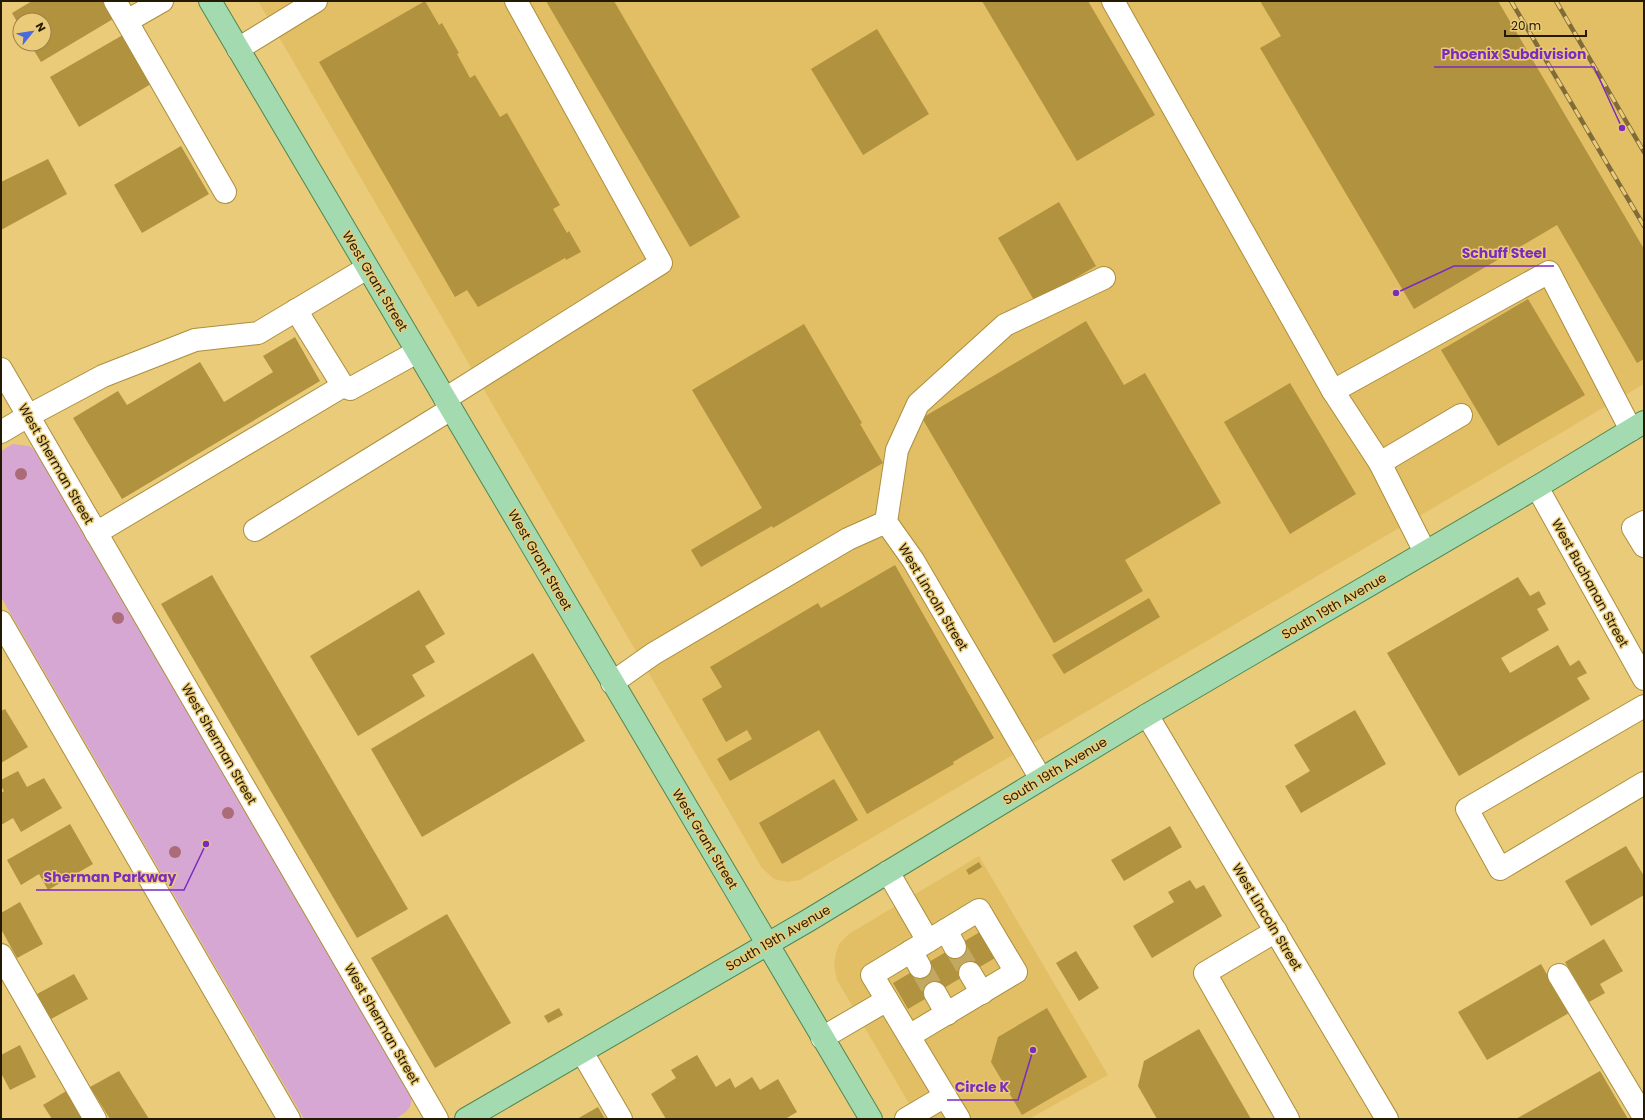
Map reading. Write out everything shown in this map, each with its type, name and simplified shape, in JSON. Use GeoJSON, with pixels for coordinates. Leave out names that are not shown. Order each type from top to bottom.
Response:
{"type":"FeatureCollection","features":[{"type":"Feature","properties":{"kind":"main road","name":"West Grant Street"},"geometry":{"type":"LineString","coordinates":[[210,1],[871,1119]]}},
{"type":"Feature","properties":{"kind":"main road","name":"South 19th Avenue"},"geometry":{"type":"LineString","coordinates":[[466,1119],[767,944],[1147,715],[1537,487],[1638,426]]}},
{"type":"Feature","properties":{"kind":"street"},"geometry":{"type":"LineString","coordinates":[[115,1],[225,192]]}},
{"type":"Feature","properties":{"kind":"street"},"geometry":{"type":"LineString","coordinates":[[127,21],[162,1]]}},
{"type":"Feature","properties":{"kind":"street"},"geometry":{"type":"LineString","coordinates":[[238,49],[316,1]]}},
{"type":"Feature","properties":{"kind":"street"},"geometry":{"type":"LineString","coordinates":[[255,530],[661,263],[516,1]]}},
{"type":"Feature","properties":{"kind":"street"},"geometry":{"type":"LineString","coordinates":[[1113,1],[1333,392],[1380,463],[1425,552]]}},
{"type":"Feature","properties":{"kind":"street"},"geometry":{"type":"LineString","coordinates":[[1,432],[103,376],[195,340],[258,333],[367,268]]}},
{"type":"Feature","properties":{"kind":"street"},"geometry":{"type":"LineString","coordinates":[[1333,392],[1549,272],[1638,426]]}},
{"type":"Feature","properties":{"kind":"street"},"geometry":{"type":"LineString","coordinates":[[612,683],[653,654],[841,543],[886,522],[896,450],[918,404],[1005,325],[1104,278]]}},
{"type":"Feature","properties":{"kind":"street"},"geometry":{"type":"LineString","coordinates":[[296,310],[343,386],[350,389],[417,352]]}},
{"type":"Feature","properties":{"kind":"street","name":"West Sherman Street"},"geometry":{"type":"LineString","coordinates":[[1,369],[437,1119]]}},
{"type":"Feature","properties":{"kind":"street"},"geometry":{"type":"LineString","coordinates":[[96,533],[343,386]]}},
{"type":"Feature","properties":{"kind":"street"},"geometry":{"type":"LineString","coordinates":[[1380,463],[1461,415]]}},
{"type":"Feature","properties":{"kind":"street","name":"West Buchanan Street"},"geometry":{"type":"LineString","coordinates":[[1537,487],[1644,679]]}},
{"type":"Feature","properties":{"kind":"street","name":"West Lincoln Street"},"geometry":{"type":"LineString","coordinates":[[886,522],[913,560],[1041,779]]}},
{"type":"Feature","properties":{"kind":"street"},"geometry":{"type":"LineString","coordinates":[[1644,522],[1633,528],[1644,546]]}},
{"type":"Feature","properties":{"kind":"street"},"geometry":{"type":"LineString","coordinates":[[1,622],[289,1119]]}},
{"type":"Feature","properties":{"kind":"street"},"geometry":{"type":"LineString","coordinates":[[1644,706],[1467,809],[1500,869],[1644,783]]}},
{"type":"Feature","properties":{"kind":"street","name":"West Lincoln Street"},"geometry":{"type":"LineString","coordinates":[[1147,715],[1387,1119]]}},
{"type":"Feature","properties":{"kind":"street"},"geometry":{"type":"LineString","coordinates":[[888,872],[932,947]]}},
{"type":"Feature","properties":{"kind":"street"},"geometry":{"type":"LineString","coordinates":[[909,1036],[1016,972],[979,910],[932,947],[872,975],[959,1119]]}},
{"type":"Feature","properties":{"kind":"street"},"geometry":{"type":"LineString","coordinates":[[1276,931],[1204,973],[1288,1119]]}},
{"type":"Feature","properties":{"kind":"street"},"geometry":{"type":"LineString","coordinates":[[1,955],[95,1119]]}},
{"type":"Feature","properties":{"kind":"street"},"geometry":{"type":"LineString","coordinates":[[970,973],[982,993]]}},
{"type":"Feature","properties":{"kind":"street"},"geometry":{"type":"LineString","coordinates":[[1559,975],[1644,1117]]}},
{"type":"Feature","properties":{"kind":"street"},"geometry":{"type":"LineString","coordinates":[[935,993],[947,1014]]}},
{"type":"Feature","properties":{"kind":"street"},"geometry":{"type":"LineString","coordinates":[[822,1038],[887,1000]]}},
{"type":"Feature","properties":{"kind":"street"},"geometry":{"type":"LineString","coordinates":[[582,1052],[621,1119]]}},
{"type":"Feature","properties":{"kind":"street"},"geometry":{"type":"LineString","coordinates":[[906,1119],[945,1096]]}},
{"type":"Feature","properties":{"kind":"shaded area"},"geometry":{"type":"Polygon","coordinates":[[[258,1],[1644,1],[1644,384],[800,880],[787,882],[774,879],[762,868],[258,1]]]}},
{"type":"Feature","properties":{"kind":"shaded area"},"geometry":{"type":"Polygon","coordinates":[[[13,444],[29,446],[40,454],[411,1091],[411,1105],[404,1114],[395,1119],[304,1119],[1,597],[1,451],[13,444]]]}},
{"type":"Feature","properties":{"kind":"shaded area"},"geometry":{"type":"Polygon","coordinates":[[[979,856],[1108,1075],[1029,1119],[918,1119],[837,980],[834,965],[836,953],[839,944],[849,934],[979,856]]]}},
{"type":"Feature","properties":{"kind":"building"},"geometry":{"type":"Polygon","coordinates":[[[32,1],[109,1],[118,16],[41,62],[35,52],[52,52],[52,12],[14,12],[32,1]]]}},
{"type":"Feature","properties":{"kind":"building"},"geometry":{"type":"Polygon","coordinates":[[[425,1],[439,25],[442,23],[459,53],[457,54],[470,78],[475,75],[500,117],[507,113],[560,205],[553,209],[567,233],[569,231],[581,252],[566,260],[565,258],[478,307],[467,290],[455,297],[319,62],[425,1]]]}},
{"type":"Feature","properties":{"kind":"building"},"geometry":{"type":"Polygon","coordinates":[[[546,1],[614,1],[740,217],[690,247],[546,1]]]}},
{"type":"Feature","properties":{"kind":"building"},"geometry":{"type":"Polygon","coordinates":[[[982,1],[1088,1],[1155,115],[1077,161],[982,1]]]}},
{"type":"Feature","properties":{"kind":"building"},"geometry":{"type":"Polygon","coordinates":[[[1260,1],[1498,1],[1644,249],[1644,359],[1637,363],[1557,225],[1414,309],[1260,48],[1281,36],[1260,1]]]}},
{"type":"Feature","properties":{"kind":"building"},"geometry":{"type":"Polygon","coordinates":[[[877,29],[929,114],[863,155],[811,69],[877,29]]]}},
{"type":"Feature","properties":{"kind":"building"},"geometry":{"type":"Polygon","coordinates":[[[128,32],[156,81],[79,127],[50,77],[128,32]]]}},
{"type":"Feature","properties":{"kind":"building"},"geometry":{"type":"Polygon","coordinates":[[[181,146],[209,194],[142,233],[114,185],[181,146]]]}},
{"type":"Feature","properties":{"kind":"building"},"geometry":{"type":"Polygon","coordinates":[[[48,159],[67,194],[1,230],[1,182],[48,159]]]}},
{"type":"Feature","properties":{"kind":"building"},"geometry":{"type":"Polygon","coordinates":[[[1059,202],[1096,266],[1035,302],[998,238],[1059,202]]]}},
{"type":"Feature","properties":{"kind":"building"},"geometry":{"type":"Polygon","coordinates":[[[1528,299],[1585,395],[1498,446],[1441,350],[1528,299]]]}},
{"type":"Feature","properties":{"kind":"building"},"geometry":{"type":"Polygon","coordinates":[[[1086,321],[1124,385],[1145,373],[1221,503],[1125,560],[1143,591],[1054,643],[922,418],[1086,321]]]}},
{"type":"Feature","properties":{"kind":"building"},"geometry":{"type":"Polygon","coordinates":[[[804,324],[862,423],[860,424],[883,463],[773,528],[772,526],[701,567],[691,550],[762,508],[692,390],[804,324]]]}},
{"type":"Feature","properties":{"kind":"building"},"geometry":{"type":"Polygon","coordinates":[[[295,337],[320,381],[122,499],[73,418],[118,391],[127,405],[200,362],[224,402],[273,372],[263,356],[295,337]]]}},
{"type":"Feature","properties":{"kind":"building"},"geometry":{"type":"Polygon","coordinates":[[[1290,383],[1356,494],[1290,534],[1224,422],[1290,383]]]}},
{"type":"Feature","properties":{"kind":"building"},"geometry":{"type":"Polygon","coordinates":[[[895,565],[994,738],[953,762],[954,764],[867,814],[819,730],[730,781],[717,759],[752,739],[747,730],[726,742],[702,699],[722,687],[710,667],[818,603],[821,608],[895,565]]]}},
{"type":"Feature","properties":{"kind":"building"},"geometry":{"type":"Polygon","coordinates":[[[212,575],[408,909],[357,938],[161,604],[212,575]]]}},
{"type":"Feature","properties":{"kind":"building"},"geometry":{"type":"Polygon","coordinates":[[[1518,577],[1530,596],[1539,591],[1546,604],[1537,609],[1549,630],[1501,658],[1510,673],[1558,645],[1570,666],[1579,660],[1587,673],[1577,678],[1590,699],[1459,776],[1387,653],[1518,577]]]}},
{"type":"Feature","properties":{"kind":"building"},"geometry":{"type":"Polygon","coordinates":[[[419,590],[445,634],[425,646],[435,662],[412,675],[425,696],[358,736],[310,656],[419,590]]]}},
{"type":"Feature","properties":{"kind":"building"},"geometry":{"type":"Polygon","coordinates":[[[1149,598],[1160,617],[1064,674],[1052,655],[1149,598]]]}},
{"type":"Feature","properties":{"kind":"building"},"geometry":{"type":"Polygon","coordinates":[[[533,653],[585,741],[422,837],[371,749],[533,653]]]}},
{"type":"Feature","properties":{"kind":"building"},"geometry":{"type":"Polygon","coordinates":[[[5,709],[28,747],[1,763],[1,711],[5,709]]]}},
{"type":"Feature","properties":{"kind":"building"},"geometry":{"type":"Polygon","coordinates":[[[1355,710],[1386,764],[1301,813],[1285,786],[1310,771],[1294,745],[1355,710]]]}},
{"type":"Feature","properties":{"kind":"building"},"geometry":{"type":"Polygon","coordinates":[[[18,771],[27,787],[44,778],[62,808],[21,832],[13,818],[1,825],[1,793],[4,791],[1,786],[1,780],[18,771]]]}},
{"type":"Feature","properties":{"kind":"building"},"geometry":{"type":"Polygon","coordinates":[[[834,779],[858,820],[782,864],[759,823],[834,779]]]}},
{"type":"Feature","properties":{"kind":"building"},"geometry":{"type":"Polygon","coordinates":[[[70,824],[93,864],[48,890],[39,874],[21,885],[7,860],[70,824]]]}},
{"type":"Feature","properties":{"kind":"building"},"geometry":{"type":"Polygon","coordinates":[[[1170,826],[1182,847],[1124,881],[1111,860],[1170,826]]]}},
{"type":"Feature","properties":{"kind":"building"},"geometry":{"type":"Polygon","coordinates":[[[1626,846],[1644,876],[1644,895],[1591,926],[1565,881],[1626,846]]]}},
{"type":"Feature","properties":{"kind":"building"},"geometry":{"type":"Polygon","coordinates":[[[979,862],[982,867],[969,875],[966,870],[979,862]]]}},
{"type":"Feature","properties":{"kind":"building"},"geometry":{"type":"Polygon","coordinates":[[[1190,880],[1196,889],[1204,885],[1222,916],[1152,958],[1133,926],[1174,902],[1168,892],[1190,880]]]}},
{"type":"Feature","properties":{"kind":"building"},"geometry":{"type":"Polygon","coordinates":[[[20,902],[43,944],[17,958],[1,929],[1,913],[20,902]]]}},
{"type":"Feature","properties":{"kind":"building"},"geometry":{"type":"Polygon","coordinates":[[[447,914],[511,1023],[435,1068],[371,958],[447,914]]]}},
{"type":"Feature","properties":{"kind":"building"},"geometry":{"type":"Polygon","coordinates":[[[980,932],[995,958],[908,1009],[893,983],[980,932]]]}},
{"type":"Feature","properties":{"kind":"building"},"geometry":{"type":"Polygon","coordinates":[[[1604,939],[1623,971],[1600,984],[1605,993],[1589,1002],[1565,962],[1604,939]]]}},
{"type":"Feature","properties":{"kind":"building"},"geometry":{"type":"Polygon","coordinates":[[[1076,951],[1099,988],[1079,1001],[1056,963],[1076,951]]]}},
{"type":"Feature","properties":{"kind":"building"},"geometry":{"type":"Polygon","coordinates":[[[1541,964],[1569,1013],[1487,1060],[1458,1012],[1541,964]]]}},
{"type":"Feature","properties":{"kind":"building"},"geometry":{"type":"Polygon","coordinates":[[[74,974],[88,999],[51,1019],[37,994],[74,974]]]}},
{"type":"Feature","properties":{"kind":"building"},"geometry":{"type":"Polygon","coordinates":[[[559,1008],[563,1015],[548,1023],[544,1016],[559,1008]]]}},
{"type":"Feature","properties":{"kind":"building"},"geometry":{"type":"Polygon","coordinates":[[[1047,1008],[1087,1077],[1022,1115],[991,1062],[998,1037],[1047,1008]]]}},
{"type":"Feature","properties":{"kind":"building"},"geometry":{"type":"Polygon","coordinates":[[[1199,1029],[1251,1119],[1157,1119],[1138,1086],[1144,1061],[1199,1029]]]}},
{"type":"Feature","properties":{"kind":"building"},"geometry":{"type":"Polygon","coordinates":[[[20,1045],[36,1077],[10,1090],[1,1073],[1,1055],[20,1045]]]}},
{"type":"Feature","properties":{"kind":"building"},"geometry":{"type":"Polygon","coordinates":[[[697,1055],[716,1087],[730,1078],[735,1088],[752,1077],[760,1090],[778,1079],[797,1112],[785,1119],[666,1119],[651,1094],[676,1078],[671,1070],[697,1055]]]}},
{"type":"Feature","properties":{"kind":"building"},"geometry":{"type":"Polygon","coordinates":[[[119,1071],[149,1119],[110,1119],[90,1087],[119,1071]]]}},
{"type":"Feature","properties":{"kind":"building"},"geometry":{"type":"Polygon","coordinates":[[[1600,1071],[1628,1119],[1516,1119],[1600,1071]]]}},
{"type":"Feature","properties":{"kind":"building"},"geometry":{"type":"Polygon","coordinates":[[[68,1090],[85,1119],[52,1119],[43,1105],[68,1090]]]}},
{"type":"Feature","properties":{"kind":"building"},"geometry":{"type":"Polygon","coordinates":[[[598,1107],[605,1119],[577,1119],[598,1107]]]}},
{"type":"Feature","properties":{"kind":"tunnel"},"geometry":{"type":"LineString","coordinates":[[955,947],[970,973]]}},
{"type":"Feature","properties":{"kind":"tunnel"},"geometry":{"type":"LineString","coordinates":[[920,967],[935,993]]}},
{"type":"Feature","properties":{"kind":"railway"},"geometry":{"type":"LineString","coordinates":[[1511,1],[1644,226]]}},
{"type":"Feature","properties":{"kind":"railway"},"geometry":{"type":"LineString","coordinates":[[1556,1],[1644,152]]}},
{"type":"Feature","properties":{"kind":"place","name":"Phoenix Subdivision"},"geometry":{"type":"Point","coordinates":[1622,128]}},
{"type":"Feature","properties":{"kind":"place","name":"Schuff Steel"},"geometry":{"type":"Point","coordinates":[1396,293]}},
{"type":"Feature","properties":{"kind":"place","name":"Sherman Parkway"},"geometry":{"type":"Point","coordinates":[206,844]}},
{"type":"Feature","properties":{"kind":"place","name":"Circle K"},"geometry":{"type":"Point","coordinates":[1033,1050]}}]}
